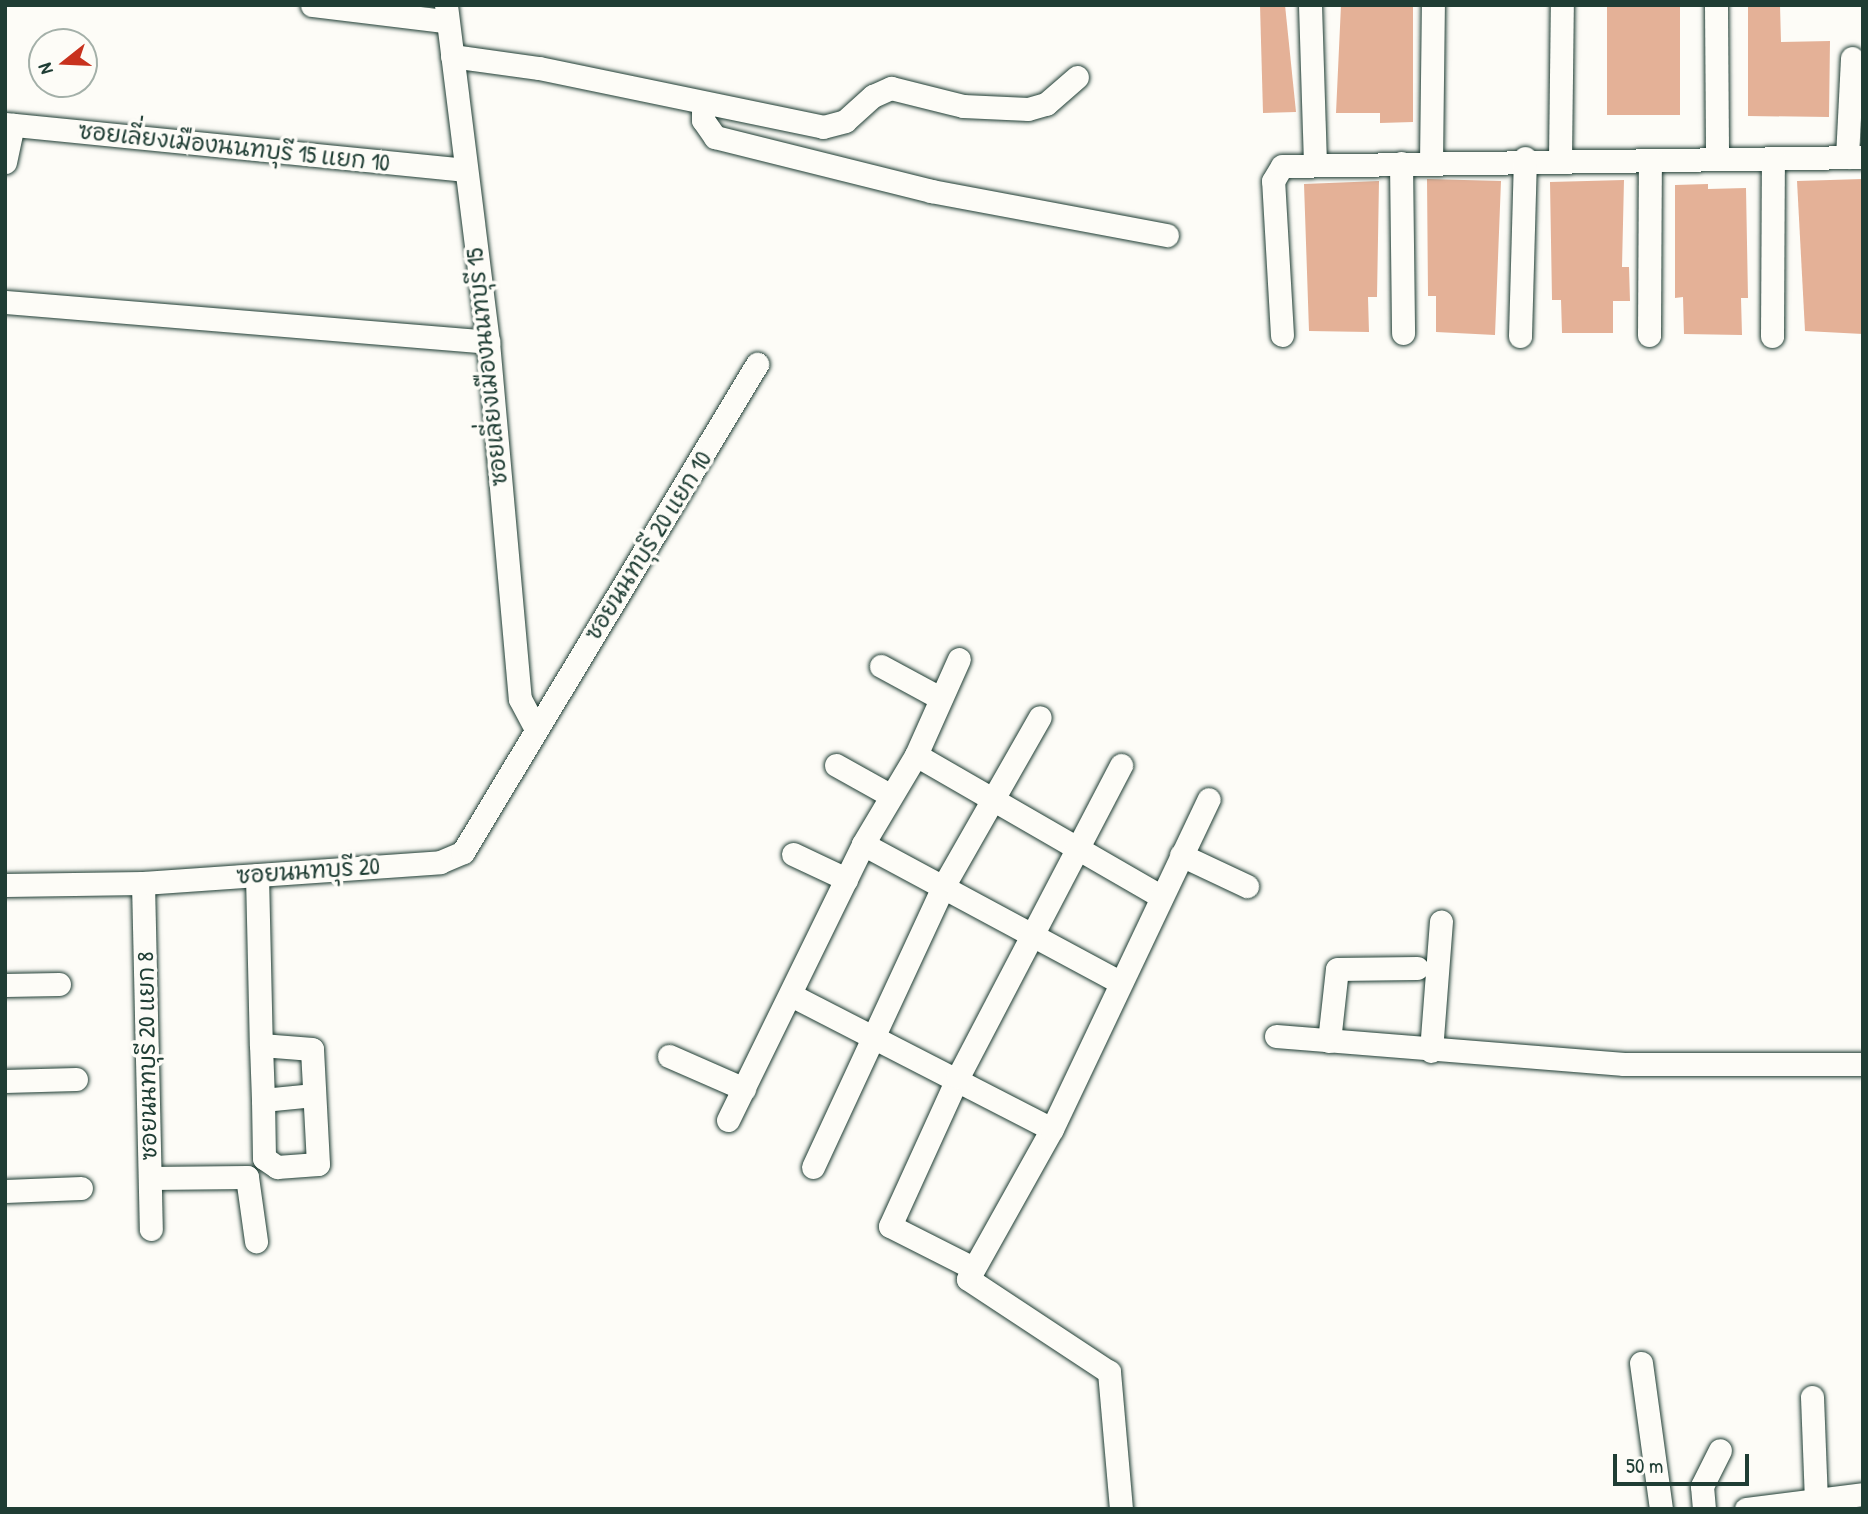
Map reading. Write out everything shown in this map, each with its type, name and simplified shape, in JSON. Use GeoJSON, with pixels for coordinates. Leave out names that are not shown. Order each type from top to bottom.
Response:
{"type":"FeatureCollection","features":[{"type":"Feature","properties":{"kind":"street"},"geometry":{"type":"LineString","coordinates":[[312,5],[446,13]]}},
{"type":"Feature","properties":{"kind":"street"},"geometry":{"type":"LineString","coordinates":[[1310,5],[1315,162]]}},
{"type":"Feature","properties":{"kind":"street"},"geometry":{"type":"LineString","coordinates":[[1431,162],[1433,5]]}},
{"type":"Feature","properties":{"kind":"street"},"geometry":{"type":"LineString","coordinates":[[1560,158],[1562,5]]}},
{"type":"Feature","properties":{"kind":"street"},"geometry":{"type":"LineString","coordinates":[[1716,5],[1717,158]]}},
{"type":"Feature","properties":{"kind":"street","name":"ซอยเลี่ยงเมืองนนทบุรี 15"},"geometry":{"type":"LineString","coordinates":[[446,13],[488,342],[520,699],[535,727]]}},
{"type":"Feature","properties":{"kind":"street"},"geometry":{"type":"LineString","coordinates":[[452,56],[539,68],[703,106],[823,127],[845,121],[873,96],[891,88],[963,106],[1028,109],[1046,104],[1077,77]]}},
{"type":"Feature","properties":{"kind":"street"},"geometry":{"type":"LineString","coordinates":[[1282,335],[1274,174],[1282,166],[1315,162],[1401,163],[1525,158],[1650,160],[1855,157],[1852,58]]}},
{"type":"Feature","properties":{"kind":"street"},"geometry":{"type":"LineString","coordinates":[[703,106],[703,120],[715,137],[931,191],[1167,235]]}},
{"type":"Feature","properties":{"kind":"street"},"geometry":{"type":"LineString","coordinates":[[5,162],[9,124]]}},
{"type":"Feature","properties":{"kind":"street","name":"ซอยเลี่ยงเมืองนนทบุรี 15 แยก 10"},"geometry":{"type":"LineString","coordinates":[[9,124],[464,170]]}},
{"type":"Feature","properties":{"kind":"street"},"geometry":{"type":"LineString","coordinates":[[1521,337],[1525,158]]}},
{"type":"Feature","properties":{"kind":"street"},"geometry":{"type":"LineString","coordinates":[[1772,337],[1773,158]]}},
{"type":"Feature","properties":{"kind":"street"},"geometry":{"type":"LineString","coordinates":[[1649,335],[1650,160]]}},
{"type":"Feature","properties":{"kind":"street"},"geometry":{"type":"LineString","coordinates":[[1401,163],[1403,333]]}},
{"type":"Feature","properties":{"kind":"street"},"geometry":{"type":"LineString","coordinates":[[5,302],[488,342]]}},
{"type":"Feature","properties":{"kind":"street","name":"ซอยนนทบุรี 20 แยก 10"},"geometry":{"type":"LineString","coordinates":[[535,727],[679,500],[757,364]]}},
{"type":"Feature","properties":{"kind":"street"},"geometry":{"type":"LineString","coordinates":[[728,1120],[888,794],[916,755],[960,659]]}},
{"type":"Feature","properties":{"kind":"street"},"geometry":{"type":"LineString","coordinates":[[881,666],[940,698]]}},
{"type":"Feature","properties":{"kind":"street"},"geometry":{"type":"LineString","coordinates":[[813,1167],[872,1035],[944,885],[996,802],[1040,717]]}},
{"type":"Feature","properties":{"kind":"street","name":"ซอยนนทบุรี 20"},"geometry":{"type":"LineString","coordinates":[[5,885],[143,883],[452,859],[463,852],[478,829],[535,727]]}},
{"type":"Feature","properties":{"kind":"street"},"geometry":{"type":"LineString","coordinates":[[916,755],[1073,850],[1160,896]]}},
{"type":"Feature","properties":{"kind":"street"},"geometry":{"type":"LineString","coordinates":[[836,765],[888,794]]}},
{"type":"Feature","properties":{"kind":"street"},"geometry":{"type":"LineString","coordinates":[[973,1268],[890,1226],[958,1077],[1073,850],[1121,765]]}},
{"type":"Feature","properties":{"kind":"street"},"geometry":{"type":"LineString","coordinates":[[1121,1509],[1109,1372],[969,1284],[973,1268],[1052,1129],[1119,982],[1209,799]]}},
{"type":"Feature","properties":{"kind":"street"},"geometry":{"type":"LineString","coordinates":[[863,844],[944,885],[1030,939],[1119,982]]}},
{"type":"Feature","properties":{"kind":"street"},"geometry":{"type":"LineString","coordinates":[[793,853],[846,879]]}},
{"type":"Feature","properties":{"kind":"street"},"geometry":{"type":"LineString","coordinates":[[1181,855],[1247,886]]}},
{"type":"Feature","properties":{"kind":"street"},"geometry":{"type":"LineString","coordinates":[[257,875],[261,1045],[263,1100],[268,1165],[313,1165],[319,1160],[314,1057],[308,1045],[261,1045]]}},
{"type":"Feature","properties":{"kind":"street","name":"ซอยนนทบุรี 20 แยก 8"},"geometry":{"type":"LineString","coordinates":[[143,883],[151,1229]]}},
{"type":"Feature","properties":{"kind":"street"},"geometry":{"type":"LineString","coordinates":[[1431,1051],[1441,920]]}},
{"type":"Feature","properties":{"kind":"street"},"geometry":{"type":"LineString","coordinates":[[1329,1041],[1337,969],[1416,968]]}},
{"type":"Feature","properties":{"kind":"street"},"geometry":{"type":"LineString","coordinates":[[5,985],[59,984]]}},
{"type":"Feature","properties":{"kind":"street"},"geometry":{"type":"LineString","coordinates":[[791,995],[958,1077],[1052,1129]]}},
{"type":"Feature","properties":{"kind":"street"},"geometry":{"type":"LineString","coordinates":[[1276,1036],[1431,1051],[1623,1064],[1863,1064]]}},
{"type":"Feature","properties":{"kind":"street"},"geometry":{"type":"LineString","coordinates":[[669,1056],[744,1089]]}},
{"type":"Feature","properties":{"kind":"street"},"geometry":{"type":"LineString","coordinates":[[5,1081],[76,1079]]}},
{"type":"Feature","properties":{"kind":"street"},"geometry":{"type":"LineString","coordinates":[[263,1100],[314,1096]]}},
{"type":"Feature","properties":{"kind":"street"},"geometry":{"type":"LineString","coordinates":[[150,1178],[247,1177],[256,1241]]}},
{"type":"Feature","properties":{"kind":"street"},"geometry":{"type":"LineString","coordinates":[[5,1191],[81,1188]]}},
{"type":"Feature","properties":{"kind":"street"},"geometry":{"type":"LineString","coordinates":[[1640,1363],[1661,1509]]}},
{"type":"Feature","properties":{"kind":"street"},"geometry":{"type":"LineString","coordinates":[[1812,1397],[1816,1499]]}},
{"type":"Feature","properties":{"kind":"street"},"geometry":{"type":"LineString","coordinates":[[1704,1509],[1702,1486],[1720,1450]]}},
{"type":"Feature","properties":{"kind":"street"},"geometry":{"type":"LineString","coordinates":[[1746,1509],[1863,1494]]}},
{"type":"Feature","properties":{"kind":"building"},"geometry":{"type":"Polygon","coordinates":[[[1260,5],[1285,5],[1296,112],[1263,113],[1260,5]]]}},
{"type":"Feature","properties":{"kind":"building"},"geometry":{"type":"Polygon","coordinates":[[[1341,5],[1413,5],[1413,122],[1380,123],[1380,113],[1336,113],[1341,5]]]}},
{"type":"Feature","properties":{"kind":"building"},"geometry":{"type":"Polygon","coordinates":[[[1607,5],[1680,5],[1680,115],[1607,115],[1607,5]]]}},
{"type":"Feature","properties":{"kind":"building"},"geometry":{"type":"Polygon","coordinates":[[[1748,5],[1780,5],[1781,42],[1830,41],[1829,117],[1748,116],[1748,5]]]}},
{"type":"Feature","properties":{"kind":"building"},"geometry":{"type":"Polygon","coordinates":[[[1427,179],[1501,181],[1495,335],[1436,332],[1436,296],[1428,296],[1427,179]]]}},
{"type":"Feature","properties":{"kind":"building"},"geometry":{"type":"Polygon","coordinates":[[[1863,179],[1863,334],[1805,331],[1797,181],[1863,179]]]}},
{"type":"Feature","properties":{"kind":"building"},"geometry":{"type":"Polygon","coordinates":[[[1624,180],[1622,267],[1629,267],[1630,301],[1613,301],[1613,333],[1562,333],[1561,300],[1552,300],[1550,182],[1624,180]]]}},
{"type":"Feature","properties":{"kind":"building"},"geometry":{"type":"Polygon","coordinates":[[[1379,181],[1377,297],[1368,297],[1369,332],[1309,331],[1304,184],[1379,181]]]}},
{"type":"Feature","properties":{"kind":"building"},"geometry":{"type":"Polygon","coordinates":[[[1708,184],[1708,189],[1746,188],[1748,298],[1741,298],[1742,335],[1684,334],[1683,297],[1675,298],[1675,185],[1708,184]]]}}]}
